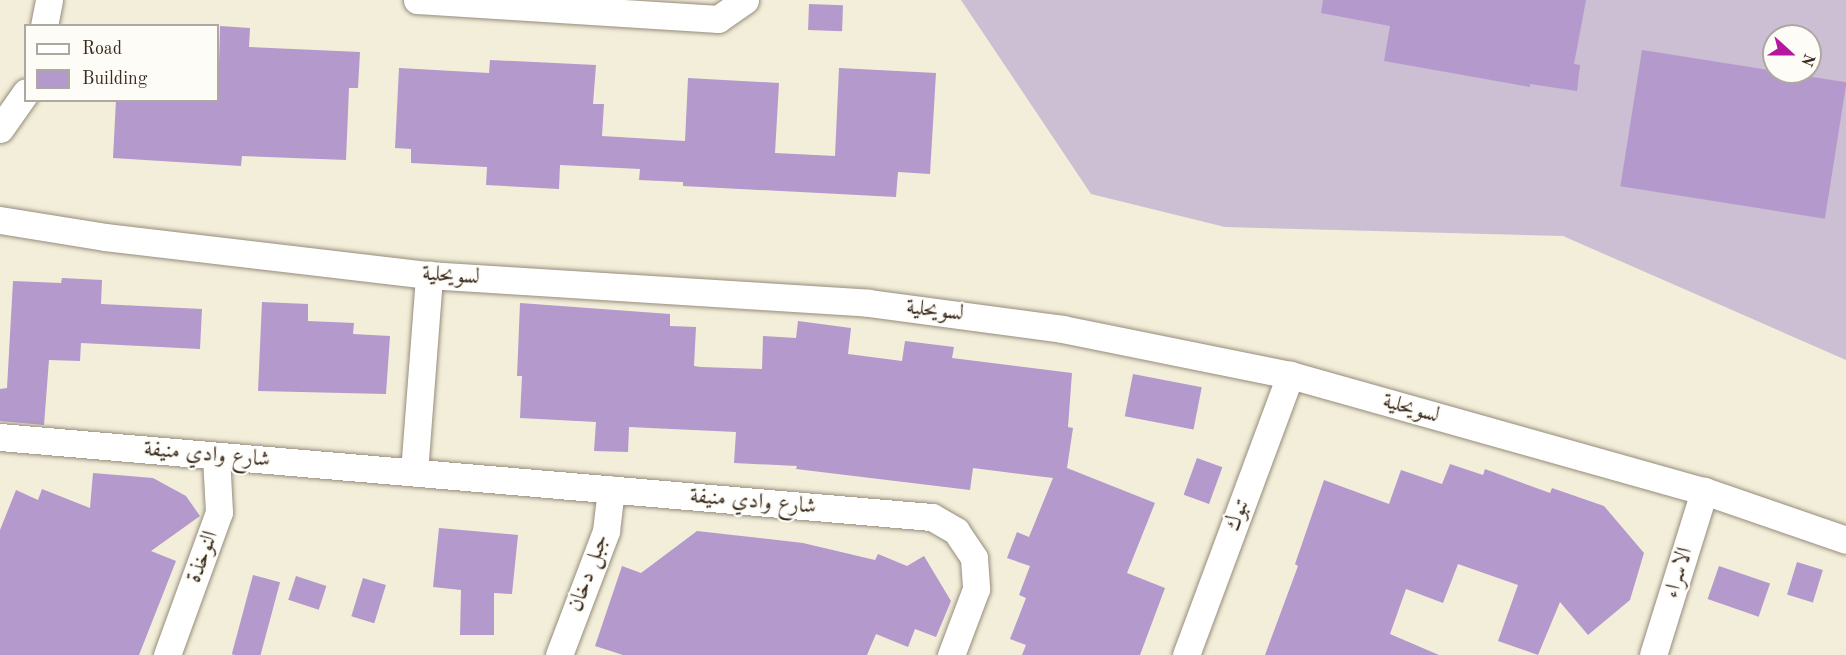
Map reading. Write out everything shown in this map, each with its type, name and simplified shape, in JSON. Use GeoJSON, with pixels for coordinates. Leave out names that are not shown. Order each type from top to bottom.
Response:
{"type":"FeatureCollection","features":[{"type":"Feature","properties":{"kind":"street"},"geometry":{"type":"LineString","coordinates":[[44,24],[49,0]]}},
{"type":"Feature","properties":{"kind":"street"},"geometry":{"type":"LineString","coordinates":[[417,0],[718,19],[745,0]]}},
{"type":"Feature","properties":{"kind":"street"},"geometry":{"type":"LineString","coordinates":[[0,129],[24,95]]}},
{"type":"Feature","properties":{"kind":"street","name":"لسويحلية"},"geometry":{"type":"LineString","coordinates":[[0,220],[105,237],[429,275],[868,303],[1062,328],[1290,375],[1704,491],[1846,540]]}},
{"type":"Feature","properties":{"kind":"street"},"geometry":{"type":"LineString","coordinates":[[414,472],[429,275]]}},
{"type":"Feature","properties":{"kind":"street","name":"تبوك"},"geometry":{"type":"LineString","coordinates":[[1186,655],[1290,375]]}},
{"type":"Feature","properties":{"kind":"street","name":"شارع وادي منيفة"},"geometry":{"type":"LineString","coordinates":[[0,437],[932,517],[956,531],[974,558],[976,589],[951,655]]}},
{"type":"Feature","properties":{"kind":"street","name":"النوخذة"},"geometry":{"type":"LineString","coordinates":[[167,655],[219,512],[216,456]]}},
{"type":"Feature","properties":{"kind":"street","name":"جبل دخان"},"geometry":{"type":"LineString","coordinates":[[559,655],[606,531],[611,489]]}},
{"type":"Feature","properties":{"kind":"street","name":"الاسراء"},"geometry":{"type":"LineString","coordinates":[[1653,655],[1704,491]]}},
{"type":"Feature","properties":{"kind":"shaded area"},"geometry":{"type":"Polygon","coordinates":[[[961,0],[1846,0],[1846,360],[1563,236],[1225,227],[1091,194],[961,0]]]}},
{"type":"Feature","properties":{"kind":"building"},"geometry":{"type":"Polygon","coordinates":[[[1323,0],[1586,0],[1574,64],[1580,65],[1577,91],[1530,84],[1530,87],[1384,61],[1390,26],[1321,13],[1323,0]]]}},
{"type":"Feature","properties":{"kind":"building"},"geometry":{"type":"Polygon","coordinates":[[[809,4],[843,5],[842,31],[808,30],[809,4]]]}},
{"type":"Feature","properties":{"kind":"building"},"geometry":{"type":"Polygon","coordinates":[[[220,26],[250,28],[249,47],[360,52],[358,88],[349,88],[346,160],[242,156],[241,166],[113,158],[116,102],[219,102],[220,26]]]}},
{"type":"Feature","properties":{"kind":"building"},"geometry":{"type":"Polygon","coordinates":[[[1642,50],[1762,69],[1762,84],[1822,84],[1822,79],[1846,82],[1825,219],[1620,186],[1642,50]]]}},
{"type":"Feature","properties":{"kind":"building"},"geometry":{"type":"Polygon","coordinates":[[[490,60],[596,65],[593,104],[604,104],[602,136],[685,141],[688,78],[779,83],[775,153],[835,156],[839,68],[936,73],[930,174],[898,172],[896,197],[683,186],[683,182],[639,180],[640,169],[560,165],[559,189],[486,185],[487,167],[411,163],[411,149],[395,148],[399,68],[489,73],[490,60]]]}},
{"type":"Feature","properties":{"kind":"building"},"geometry":{"type":"Polygon","coordinates":[[[62,278],[102,280],[101,304],[202,309],[200,349],[81,343],[80,361],[49,360],[44,425],[0,421],[0,389],[7,388],[13,281],[61,283],[62,278]]]}},
{"type":"Feature","properties":{"kind":"building"},"geometry":{"type":"Polygon","coordinates":[[[262,302],[308,304],[308,321],[354,323],[353,334],[390,336],[386,394],[258,391],[262,302]]]}},
{"type":"Feature","properties":{"kind":"building"},"geometry":{"type":"Polygon","coordinates":[[[520,303],[670,314],[670,326],[696,327],[694,366],[701,367],[762,369],[763,336],[796,338],[798,321],[851,328],[848,354],[902,361],[905,341],[954,347],[952,358],[1072,373],[1068,427],[1073,428],[1067,468],[1155,503],[1127,573],[1165,588],[1140,655],[1022,655],[1026,645],[1010,639],[1026,598],[1019,595],[1030,566],[1007,558],[1017,532],[1029,537],[1053,478],[973,468],[970,490],[796,469],[797,466],[734,463],[736,432],[629,427],[628,452],[594,451],[596,422],[520,418],[522,376],[517,376],[520,303]]]}},
{"type":"Feature","properties":{"kind":"building"},"geometry":{"type":"Polygon","coordinates":[[[1133,374],[1202,387],[1194,430],[1125,416],[1133,374]]]}},
{"type":"Feature","properties":{"kind":"building"},"geometry":{"type":"Polygon","coordinates":[[[1197,458],[1222,467],[1209,504],[1184,495],[1197,458]]]}},
{"type":"Feature","properties":{"kind":"building"},"geometry":{"type":"Polygon","coordinates":[[[1450,464],[1483,475],[1485,469],[1550,493],[1552,488],[1604,506],[1644,553],[1630,600],[1588,635],[1560,602],[1538,655],[1498,641],[1518,585],[1458,564],[1443,603],[1406,589],[1390,634],[1439,655],[1265,655],[1298,566],[1295,564],[1324,480],[1389,504],[1401,470],[1442,484],[1450,464]]]}},
{"type":"Feature","properties":{"kind":"building"},"geometry":{"type":"Polygon","coordinates":[[[93,473],[153,478],[186,496],[200,516],[151,551],[176,561],[139,655],[0,655],[0,530],[16,490],[38,500],[42,489],[90,508],[93,473]]]}},
{"type":"Feature","properties":{"kind":"building"},"geometry":{"type":"Polygon","coordinates":[[[439,528],[518,535],[512,594],[494,593],[494,635],[460,635],[461,590],[433,587],[439,528]]]}},
{"type":"Feature","properties":{"kind":"building"},"geometry":{"type":"Polygon","coordinates":[[[697,531],[803,543],[875,560],[878,554],[907,566],[924,556],[951,601],[936,637],[915,629],[908,647],[876,634],[867,655],[623,655],[595,646],[622,566],[641,573],[697,531]]]}},
{"type":"Feature","properties":{"kind":"building"},"geometry":{"type":"Polygon","coordinates":[[[1797,562],[1823,570],[1813,602],[1787,595],[1797,562]]]}},
{"type":"Feature","properties":{"kind":"building"},"geometry":{"type":"Polygon","coordinates":[[[1719,566],[1770,584],[1759,617],[1708,599],[1719,566]]]}},
{"type":"Feature","properties":{"kind":"building"},"geometry":{"type":"Polygon","coordinates":[[[253,575],[280,582],[261,655],[232,654],[253,575]]]}},
{"type":"Feature","properties":{"kind":"building"},"geometry":{"type":"Polygon","coordinates":[[[296,576],[326,586],[319,610],[288,600],[296,576]]]}},
{"type":"Feature","properties":{"kind":"building"},"geometry":{"type":"Polygon","coordinates":[[[363,578],[386,585],[374,623],[351,616],[363,578]]]}}]}
